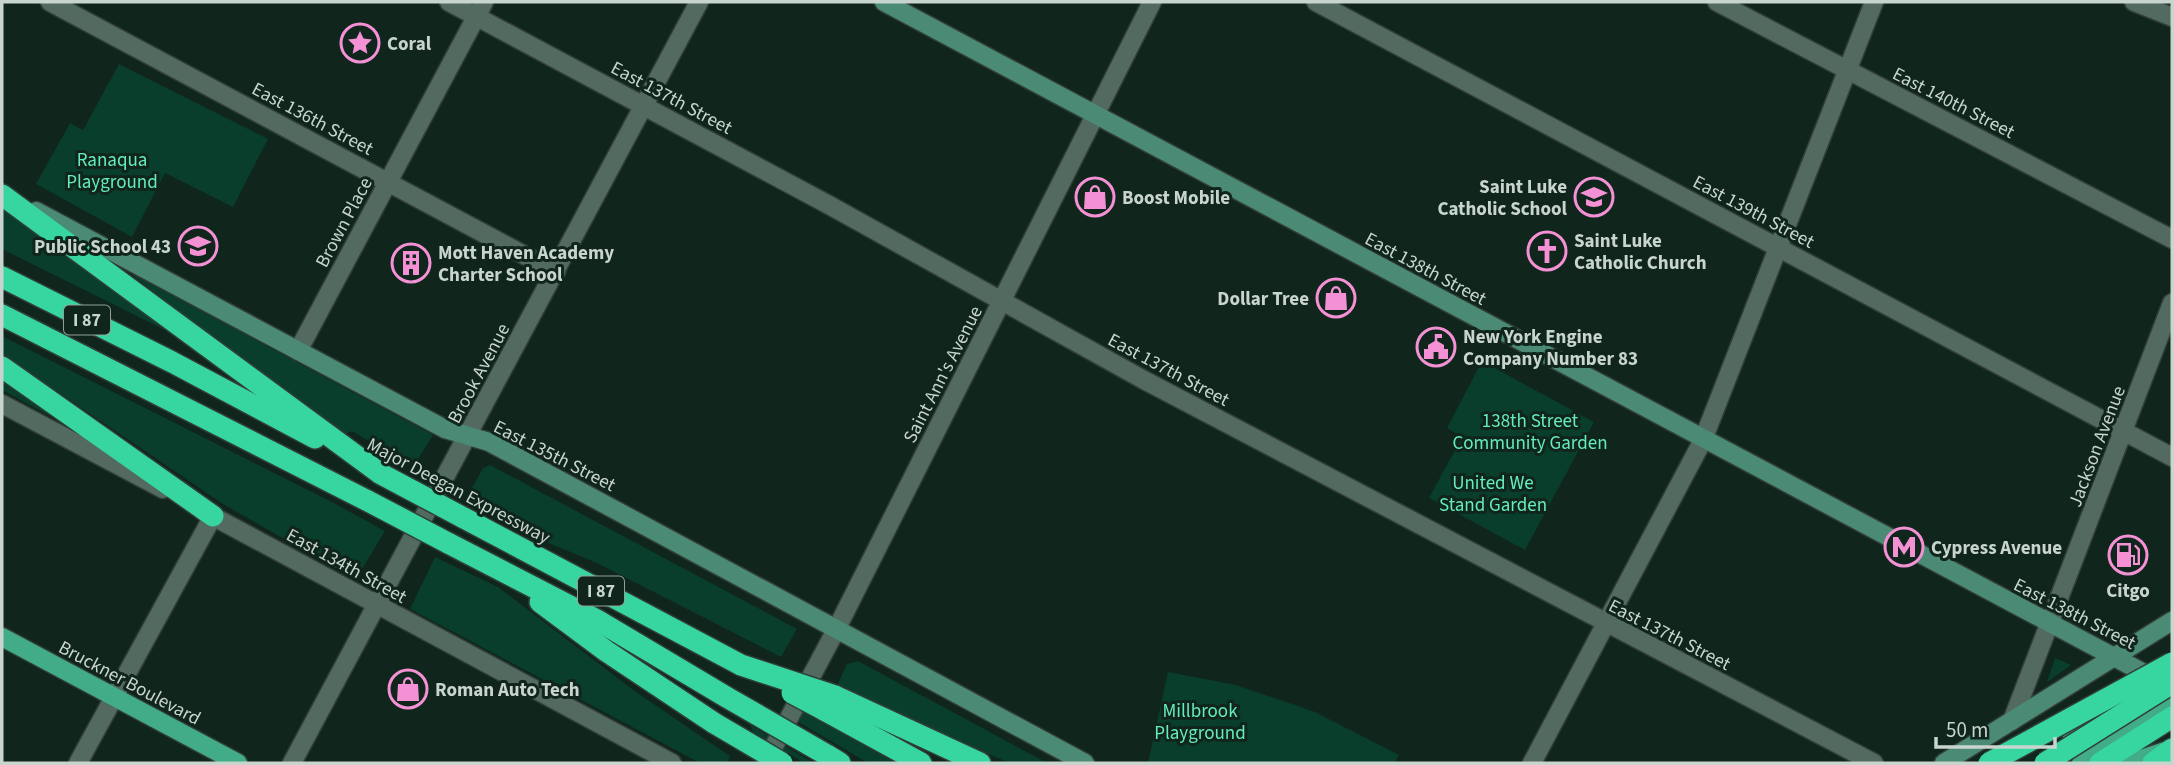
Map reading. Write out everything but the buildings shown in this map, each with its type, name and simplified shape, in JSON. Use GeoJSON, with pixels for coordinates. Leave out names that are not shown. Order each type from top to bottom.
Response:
{"type":"FeatureCollection","features":[{"type":"Feature","properties":{"kind":"highway"},"geometry":{"type":"LineString","coordinates":[[2,194],[381,474]]}},
{"type":"Feature","properties":{"kind":"highway","name":"Major Deegan Expressway"},"geometry":{"type":"LineString","coordinates":[[2,277],[172,362],[741,665],[830,703],[893,747]]}},
{"type":"Feature","properties":{"kind":"highway","name":"I 87"},"geometry":{"type":"LineString","coordinates":[[2,315],[500,571]]}},
{"type":"Feature","properties":{"kind":"highway"},"geometry":{"type":"LineString","coordinates":[[2,368],[213,516]]}},
{"type":"Feature","properties":{"kind":"highway"},"geometry":{"type":"LineString","coordinates":[[500,571],[597,620],[833,759]]}},
{"type":"Feature","properties":{"kind":"highway"},"geometry":{"type":"LineString","coordinates":[[500,571],[606,651],[714,723],[782,763]]}},
{"type":"Feature","properties":{"kind":"highway"},"geometry":{"type":"LineString","coordinates":[[1989,763],[2172,663]]}},
{"type":"Feature","properties":{"kind":"highway"},"geometry":{"type":"LineString","coordinates":[[2045,763],[2172,686]]}},
{"type":"Feature","properties":{"kind":"highway"},"geometry":{"type":"LineString","coordinates":[[830,703],[980,763]]}},
{"type":"Feature","properties":{"kind":"highway"},"geometry":{"type":"LineString","coordinates":[[2100,763],[2172,718]]}},
{"type":"Feature","properties":{"kind":"highway"},"geometry":{"type":"LineString","coordinates":[[893,747],[921,763]]}},
{"type":"Feature","properties":{"kind":"highway"},"geometry":{"type":"LineString","coordinates":[[893,747],[931,763]]}},
{"type":"Feature","properties":{"kind":"highway"},"geometry":{"type":"LineString","coordinates":[[2153,763],[2172,749]]}},
{"type":"Feature","properties":{"kind":"main road","name":"East 138th Street"},"geometry":{"type":"LineString","coordinates":[[884,2],[2049,624],[2172,686]]}},
{"type":"Feature","properties":{"kind":"main road","name":"East 135th Street"},"geometry":{"type":"LineString","coordinates":[[2,194],[445,429],[489,442],[1085,763]]}},
{"type":"Feature","properties":{"kind":"main road"},"geometry":{"type":"LineString","coordinates":[[1944,763],[2172,621]]}},
{"type":"Feature","properties":{"kind":"main road","name":"Bruckner Boulevard"},"geometry":{"type":"LineString","coordinates":[[2,638],[238,763]]}},
{"type":"Feature","properties":{"kind":"main road"},"geometry":{"type":"LineString","coordinates":[[2038,763],[2172,654]]}},
{"type":"Feature","properties":{"kind":"main road"},"geometry":{"type":"LineString","coordinates":[[2081,763],[2172,702]]}},
{"type":"Feature","properties":{"kind":"main road"},"geometry":{"type":"LineString","coordinates":[[2129,763],[2172,749]]}},
{"type":"Feature","properties":{"kind":"street","name":"East 136th Street"},"geometry":{"type":"LineString","coordinates":[[50,2],[556,272]]}},
{"type":"Feature","properties":{"kind":"street","name":"East 137th Street"},"geometry":{"type":"LineString","coordinates":[[450,2],[480,9],[643,106],[829,205],[1002,303],[1605,624],[1874,763]]}},
{"type":"Feature","properties":{"kind":"street","name":"Brook Avenue"},"geometry":{"type":"LineString","coordinates":[[292,763],[699,2]]}},
{"type":"Feature","properties":{"kind":"street","name":"Saint Ann's Avenue"},"geometry":{"type":"LineString","coordinates":[[765,763],[836,630],[1152,2]]}},
{"type":"Feature","properties":{"kind":"street","name":"East 139th Street"},"geometry":{"type":"LineString","coordinates":[[1316,2],[2172,457]]}},
{"type":"Feature","properties":{"kind":"street","name":"East 140th Street"},"geometry":{"type":"LineString","coordinates":[[1717,2],[2172,239]]}},
{"type":"Feature","properties":{"kind":"street"},"geometry":{"type":"LineString","coordinates":[[1532,763],[1703,440],[1874,2]]}},
{"type":"Feature","properties":{"kind":"street"},"geometry":{"type":"LineString","coordinates":[[2134,2],[2172,18]]}},
{"type":"Feature","properties":{"kind":"street","name":"Brown Place"},"geometry":{"type":"LineString","coordinates":[[298,351],[480,9]]}},
{"type":"Feature","properties":{"kind":"street","name":"Jackson Avenue"},"geometry":{"type":"LineString","coordinates":[[2012,721],[2172,303]]}},
{"type":"Feature","properties":{"kind":"street","name":"East 134th Street"},"geometry":{"type":"LineString","coordinates":[[2,404],[672,763]]}},
{"type":"Feature","properties":{"kind":"street"},"geometry":{"type":"LineString","coordinates":[[78,763],[213,516]]}},
{"type":"Feature","properties":{"kind":"green space","name":"Ranaqua Playground"},"geometry":{"type":"Polygon","coordinates":[[[119,64],[268,139],[233,207],[165,173],[132,237],[36,184],[70,123],[83,130],[119,64]]]}},
{"type":"Feature","properties":{"kind":"green space"},"geometry":{"type":"Polygon","coordinates":[[[2,205],[175,333],[175,335],[2,249],[2,205]]]}},
{"type":"Feature","properties":{"kind":"green space"},"geometry":{"type":"Polygon","coordinates":[[[130,273],[433,435],[413,467],[352,431],[346,434],[196,326],[130,273]]]}},
{"type":"Feature","properties":{"kind":"green space"},"geometry":{"type":"Polygon","coordinates":[[[2,336],[385,531],[359,574],[340,571],[223,504],[2,354],[2,336]]]}},
{"type":"Feature","properties":{"kind":"green space"},"geometry":{"type":"Polygon","coordinates":[[[1482,361],[1594,422],[1525,550],[1429,498],[1462,437],[1447,428],[1482,361]]]}},
{"type":"Feature","properties":{"kind":"green space"},"geometry":{"type":"Polygon","coordinates":[[[2,375],[70,427],[2,390],[2,375]]]}},
{"type":"Feature","properties":{"kind":"green space"},"geometry":{"type":"Polygon","coordinates":[[[490,465],[797,629],[781,657],[597,563],[534,537],[535,532],[468,495],[483,468],[490,465]]]}},
{"type":"Feature","properties":{"kind":"green space"},"geometry":{"type":"Polygon","coordinates":[[[435,557],[498,587],[636,692],[730,756],[727,763],[700,763],[410,609],[435,557]]]}},
{"type":"Feature","properties":{"kind":"green space"},"geometry":{"type":"Polygon","coordinates":[[[2055,658],[2071,665],[2047,682],[2055,658]]]}},
{"type":"Feature","properties":{"kind":"green space"},"geometry":{"type":"Polygon","coordinates":[[[858,661],[1047,763],[1010,763],[872,705],[837,686],[847,664],[858,661]]]}},
{"type":"Feature","properties":{"kind":"green space","name":"Millbrook Playground"},"geometry":{"type":"Polygon","coordinates":[[[1168,672],[1236,685],[1315,712],[1399,755],[1394,763],[1148,763],[1168,672]]]}},
{"type":"Feature","properties":{"kind":"green space"},"geometry":{"type":"Polygon","coordinates":[[[789,704],[896,763],[868,763],[783,713],[789,704]]]}},
{"type":"Feature","properties":{"kind":"green space"},"geometry":{"type":"Polygon","coordinates":[[[750,725],[814,763],[804,763],[753,732],[750,725]]]}},
{"type":"Feature","properties":{"kind":"place","name":"Coral"},"geometry":{"type":"Point","coordinates":[360,43]}},
{"type":"Feature","properties":{"kind":"place","name":"Boost Mobile"},"geometry":{"type":"Point","coordinates":[1095,197]}},
{"type":"Feature","properties":{"kind":"place","name":"Saint Luke Catholic School"},"geometry":{"type":"Point","coordinates":[1594,197]}},
{"type":"Feature","properties":{"kind":"place","name":"Public School 43"},"geometry":{"type":"Point","coordinates":[198,246]}},
{"type":"Feature","properties":{"kind":"place","name":"Saint Luke Catholic Church"},"geometry":{"type":"Point","coordinates":[1547,251]}},
{"type":"Feature","properties":{"kind":"place","name":"Mott Haven Academy Charter School"},"geometry":{"type":"Point","coordinates":[411,263]}},
{"type":"Feature","properties":{"kind":"place","name":"Dollar Tree"},"geometry":{"type":"Point","coordinates":[1336,298]}},
{"type":"Feature","properties":{"kind":"place","name":"New York Engine Company Number 83"},"geometry":{"type":"Point","coordinates":[1436,347]}},
{"type":"Feature","properties":{"kind":"place","name":"Cypress Avenue"},"geometry":{"type":"Point","coordinates":[1904,547]}},
{"type":"Feature","properties":{"kind":"place","name":"Citgo"},"geometry":{"type":"Point","coordinates":[2128,555]}},
{"type":"Feature","properties":{"kind":"place","name":"Roman Auto Tech"},"geometry":{"type":"Point","coordinates":[408,689]}},
{"type":"Feature","properties":{"kind":"park label","name":"138th Street Community Garden"},"geometry":{"type":"Point","coordinates":[1530,431]}},
{"type":"Feature","properties":{"kind":"park label","name":"United We Stand Garden"},"geometry":{"type":"Point","coordinates":[1493,493]}}]}
